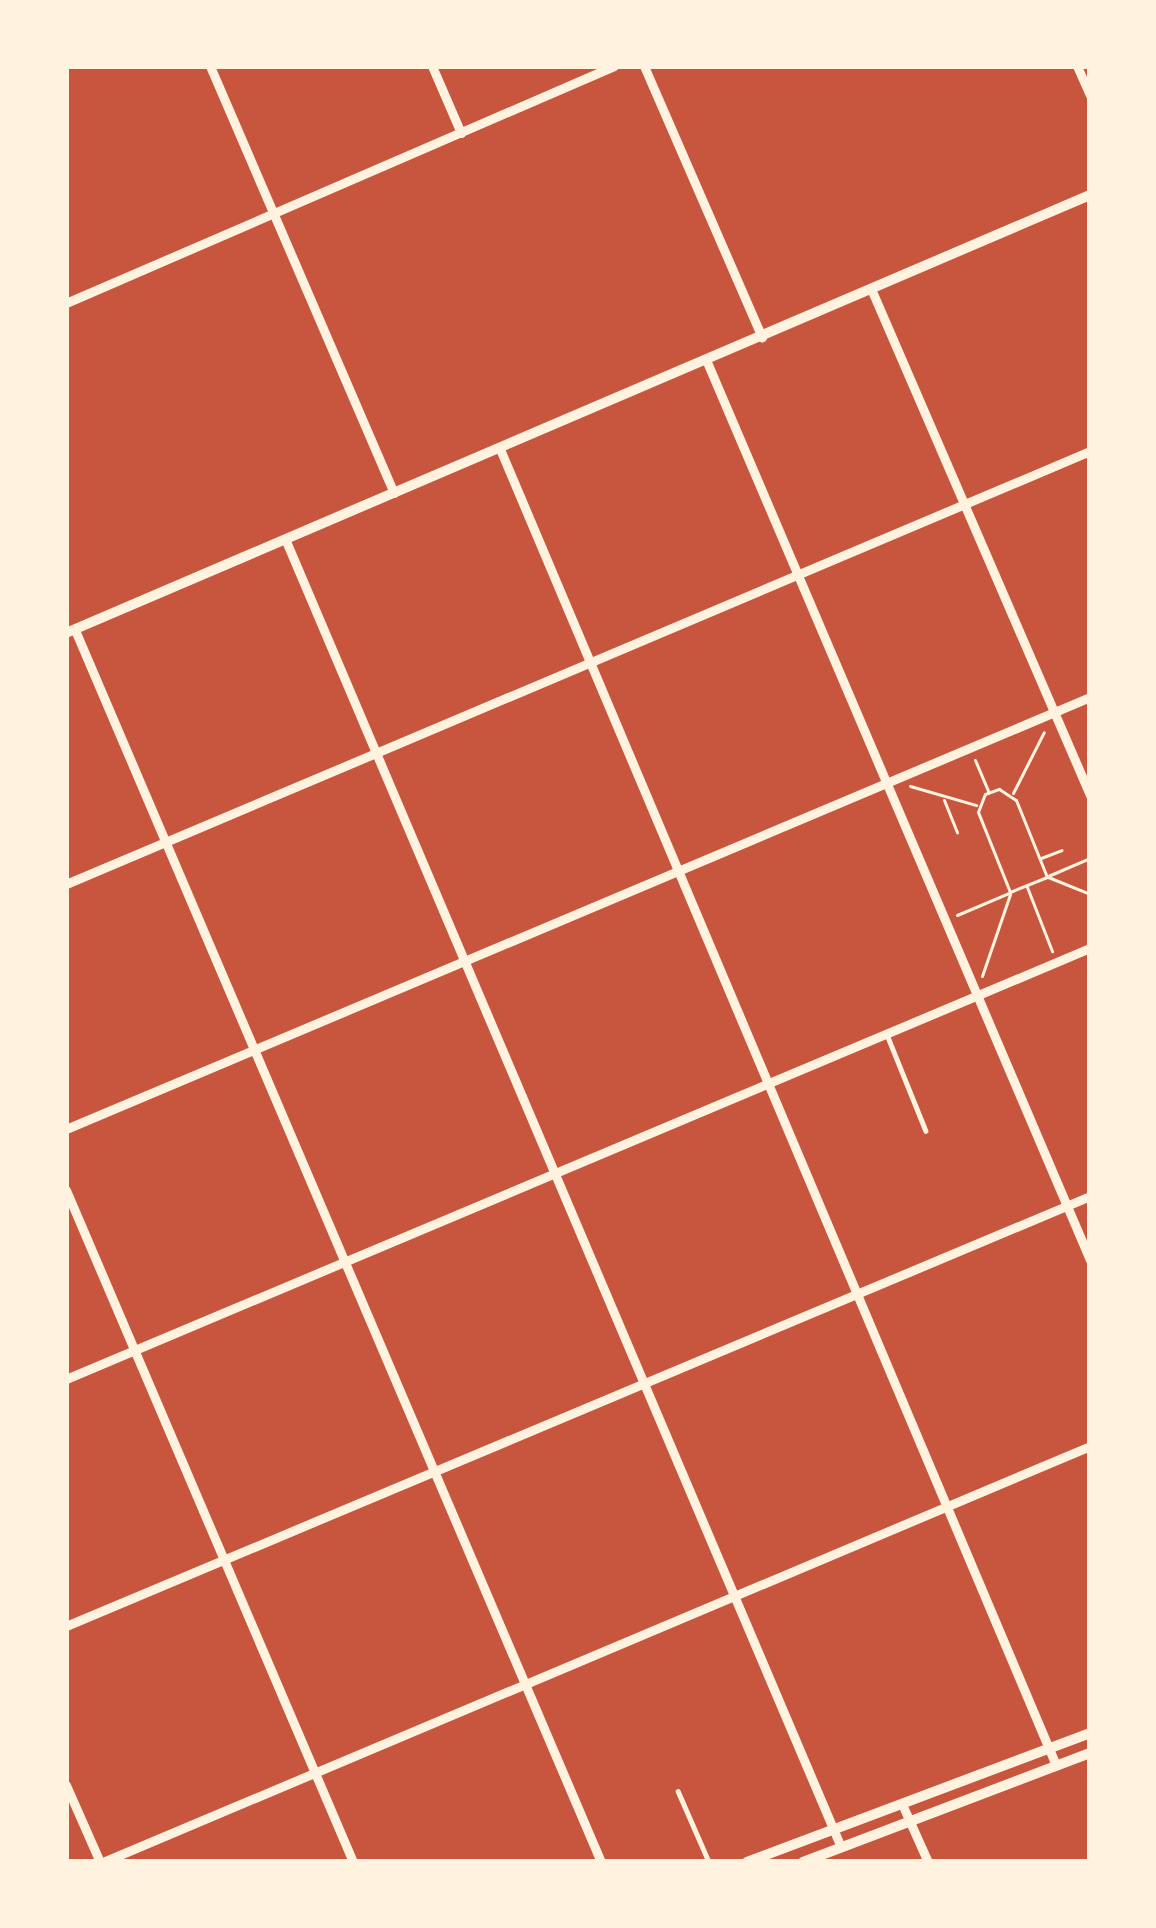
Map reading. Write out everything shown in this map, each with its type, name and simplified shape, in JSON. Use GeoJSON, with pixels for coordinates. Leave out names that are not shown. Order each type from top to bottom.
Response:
{"type":"FeatureCollection","features":[{"type":"Feature","properties":{"kind":"street"},"geometry":{"type":"LineString","coordinates":[[210,66],[394,494]]}},
{"type":"Feature","properties":{"kind":"street"},"geometry":{"type":"LineString","coordinates":[[433,66],[461,133]]}},
{"type":"Feature","properties":{"kind":"street"},"geometry":{"type":"LineString","coordinates":[[66,303],[614,66]]}},
{"type":"Feature","properties":{"kind":"street"},"geometry":{"type":"LineString","coordinates":[[644,66],[762,337]]}},
{"type":"Feature","properties":{"kind":"street"},"geometry":{"type":"LineString","coordinates":[[1077,66],[1090,95]]}},
{"type":"Feature","properties":{"kind":"street"},"geometry":{"type":"LineString","coordinates":[[601,1862],[167,842],[70,631],[1088,201]]}},
{"type":"Feature","properties":{"kind":"street"},"geometry":{"type":"LineString","coordinates":[[872,291],[1090,795]]}},
{"type":"Feature","properties":{"kind":"street"},"geometry":{"type":"LineString","coordinates":[[706,362],[1090,1261]]}},
{"type":"Feature","properties":{"kind":"street"},"geometry":{"type":"LineString","coordinates":[[500,449],[1056,1766]]}},
{"type":"Feature","properties":{"kind":"street"},"geometry":{"type":"LineString","coordinates":[[66,884],[1090,451]]}},
{"type":"Feature","properties":{"kind":"street"},"geometry":{"type":"LineString","coordinates":[[286,541],[841,1847]]}},
{"type":"Feature","properties":{"kind":"street"},"geometry":{"type":"LineString","coordinates":[[66,1129],[1090,697]]}},
{"type":"Feature","properties":{"kind":"street"},"geometry":{"type":"LineString","coordinates":[[66,1379],[555,1174],[764,1080],[1090,948]]}},
{"type":"Feature","properties":{"kind":"street"},"geometry":{"type":"LineString","coordinates":[[66,1190],[353,1862]]}},
{"type":"Feature","properties":{"kind":"street"},"geometry":{"type":"LineString","coordinates":[[66,1626],[1090,1196]]}},
{"type":"Feature","properties":{"kind":"street"},"geometry":{"type":"LineString","coordinates":[[66,1785],[101,1862],[1090,1446]]}},
{"type":"Feature","properties":{"kind":"street"},"geometry":{"type":"LineString","coordinates":[[747,1862],[1090,1732]]}},
{"type":"Feature","properties":{"kind":"street"},"geometry":{"type":"LineString","coordinates":[[803,1862],[1090,1753]]}},
{"type":"Feature","properties":{"kind":"street"},"geometry":{"type":"LineString","coordinates":[[902,1804],[928,1862]]}},
{"type":"Feature","properties":{"kind":"lane"},"geometry":{"type":"LineString","coordinates":[[886,1032],[926,1131]]}},
{"type":"Feature","properties":{"kind":"lane"},"geometry":{"type":"LineString","coordinates":[[678,1790],[709,1862]]}},
{"type":"Feature","properties":{"kind":"path"},"geometry":{"type":"LineString","coordinates":[[1012,794],[1055,712]]}},
{"type":"Feature","properties":{"kind":"path"},"geometry":{"type":"LineString","coordinates":[[970,748],[989,792]]}},
{"type":"Feature","properties":{"kind":"path"},"geometry":{"type":"LineString","coordinates":[[888,781],[978,806]]}},
{"type":"Feature","properties":{"kind":"path"},"geometry":{"type":"LineString","coordinates":[[989,792],[1012,794]]}},
{"type":"Feature","properties":{"kind":"path"},"geometry":{"type":"LineString","coordinates":[[978,806],[989,792]]}},
{"type":"Feature","properties":{"kind":"path"},"geometry":{"type":"LineString","coordinates":[[1012,794],[1047,877],[1090,894]]}},
{"type":"Feature","properties":{"kind":"path"},"geometry":{"type":"LineString","coordinates":[[943,797],[958,832]]}},
{"type":"Feature","properties":{"kind":"path"},"geometry":{"type":"LineString","coordinates":[[975,997],[1010,892],[978,806]]}},
{"type":"Feature","properties":{"kind":"path"},"geometry":{"type":"LineString","coordinates":[[1040,858],[1062,850]]}},
{"type":"Feature","properties":{"kind":"path"},"geometry":{"type":"LineString","coordinates":[[942,921],[1090,858]]}},
{"type":"Feature","properties":{"kind":"path"},"geometry":{"type":"LineString","coordinates":[[1026,886],[1056,962]]}}]}
